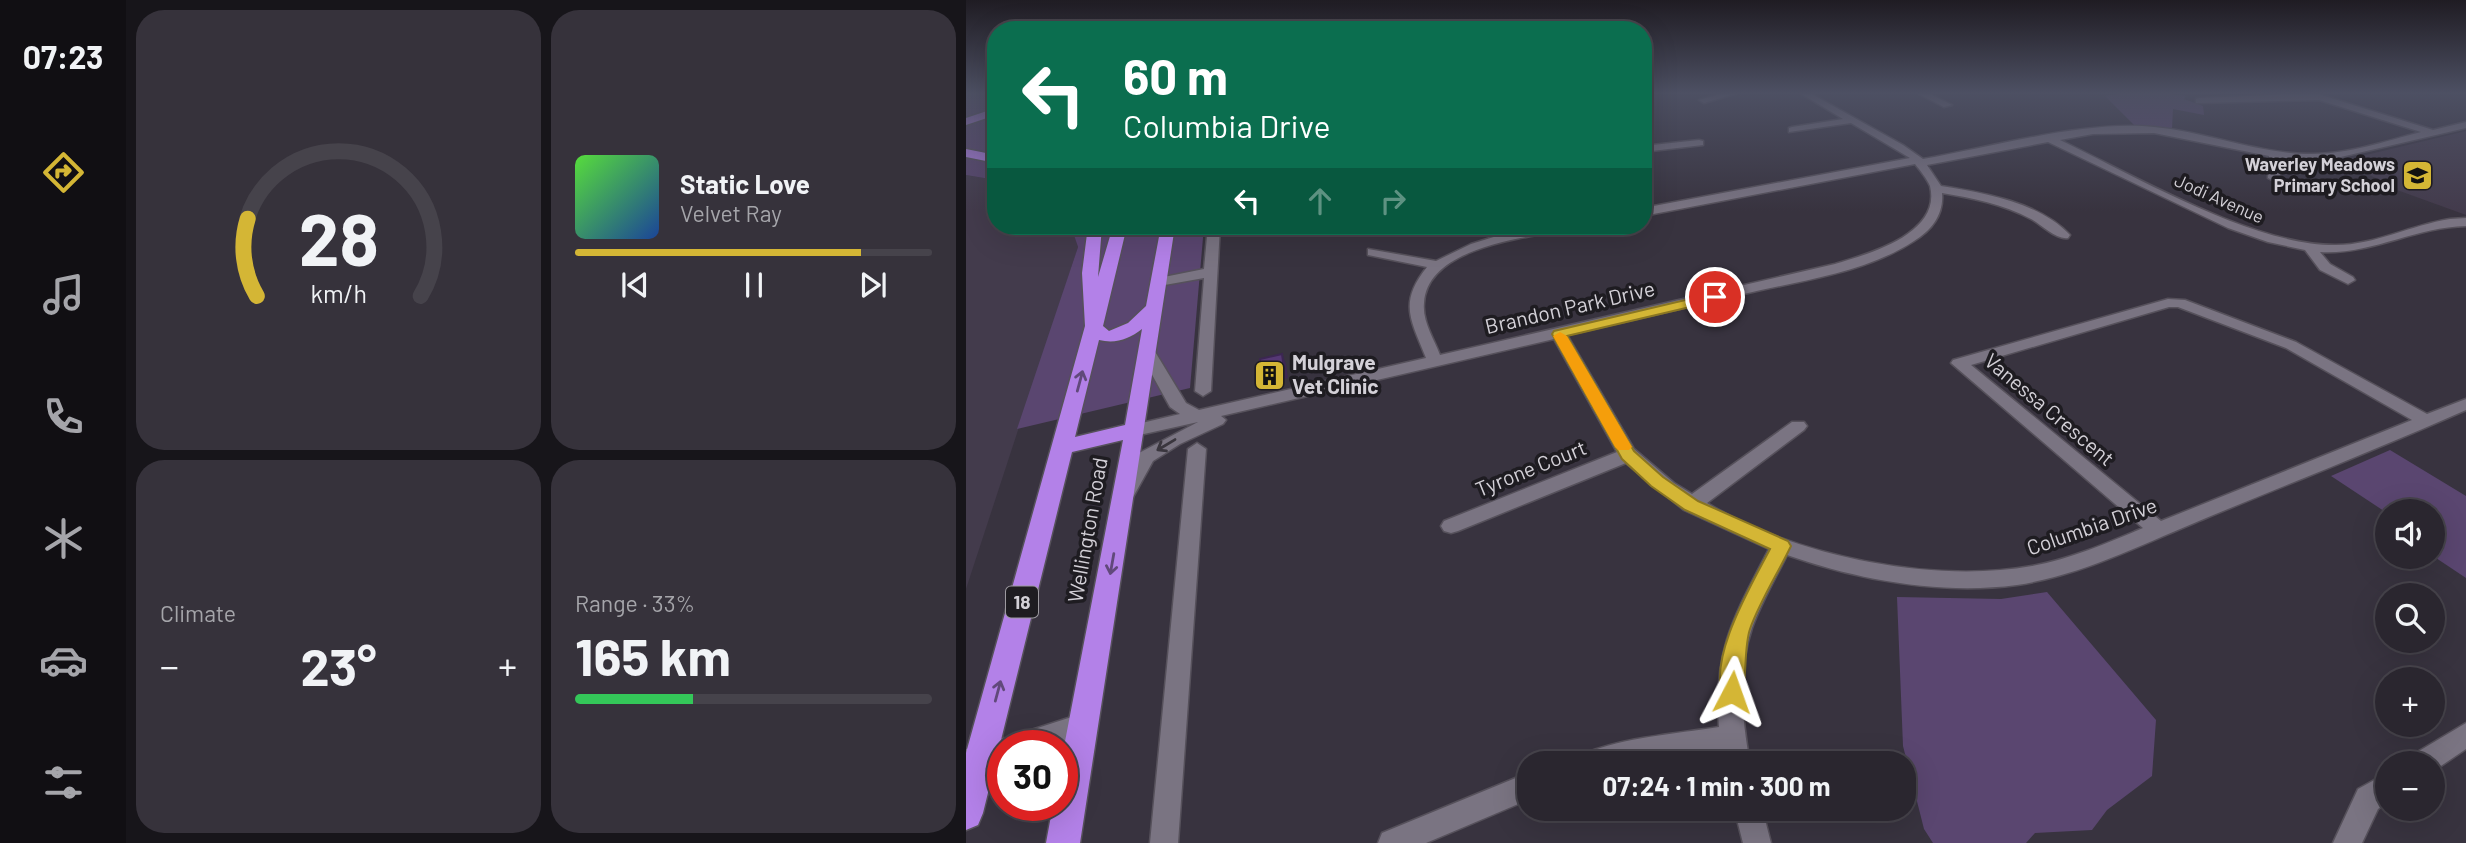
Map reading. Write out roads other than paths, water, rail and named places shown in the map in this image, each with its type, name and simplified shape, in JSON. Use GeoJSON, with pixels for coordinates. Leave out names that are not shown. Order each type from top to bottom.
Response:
{"type":"FeatureCollection","features":[{"type":"Feature","properties":{"kind":"highway"},"geometry":{"type":"LineString","coordinates":[[966,153],[987,157]]}},
{"type":"Feature","properties":{"kind":"highway"},"geometry":{"type":"LineString","coordinates":[[1094,235],[1090,272],[1094,329],[1100,335],[1119,335],[1140,323],[1155,307]]}},
{"type":"Feature","properties":{"kind":"highway","name":"Wellington Road"},"geometry":{"type":"LineString","coordinates":[[966,813],[983,757],[1118,235]]}},
{"type":"Feature","properties":{"kind":"highway","name":"Wellington Road"},"geometry":{"type":"LineString","coordinates":[[1063,843],[1167,235]]}},
{"type":"Feature","properties":{"kind":"highway"},"geometry":{"type":"LineString","coordinates":[[1063,447],[1135,430]]}},
{"type":"Feature","properties":{"kind":"street"},"geometry":{"type":"LineString","coordinates":[[1872,132],[1919,161],[1939,189],[2013,205],[2046,220],[2064,235]]}},
{"type":"Feature","properties":{"kind":"street"},"geometry":{"type":"LineString","coordinates":[[1652,210],[2091,132]]}},
{"type":"Feature","properties":{"kind":"street"},"geometry":{"type":"LineString","coordinates":[[2166,132],[2274,154],[2332,156],[2432,133]]}},
{"type":"Feature","properties":{"kind":"street","name":"Jodi Avenue"},"geometry":{"type":"LineString","coordinates":[[2049,139],[2247,233],[2273,241],[2310,247],[2354,248],[2449,222],[2466,222]]}},
{"type":"Feature","properties":{"kind":"street"},"geometry":{"type":"LineString","coordinates":[[1652,148],[1699,143]]}},
{"type":"Feature","properties":{"kind":"street"},"geometry":{"type":"LineString","coordinates":[[2274,154],[2274,178]]}},
{"type":"Feature","properties":{"kind":"street","name":"Brandon Park Drive"},"geometry":{"type":"LineString","coordinates":[[1135,430],[1559,334],[1868,260],[1917,234],[1937,211],[1939,189]]}},
{"type":"Feature","properties":{"kind":"street"},"geometry":{"type":"LineString","coordinates":[[1203,391],[1214,235]]}},
{"type":"Feature","properties":{"kind":"street"},"geometry":{"type":"LineString","coordinates":[[1435,362],[1416,307],[1417,296],[1423,283],[1436,265],[1474,246],[1521,235]]}},
{"type":"Feature","properties":{"kind":"street"},"geometry":{"type":"LineString","coordinates":[[2310,247],[2325,267],[2348,280]]}},
{"type":"Feature","properties":{"kind":"street"},"geometry":{"type":"LineString","coordinates":[[1373,252],[1436,265]]}},
{"type":"Feature","properties":{"kind":"street"},"geometry":{"type":"LineString","coordinates":[[1159,282],[1212,272]]}},
{"type":"Feature","properties":{"kind":"street","name":"Vanessa Crescent"},"geometry":{"type":"LineString","coordinates":[[2158,529],[1959,363],[2168,303],[2176,296],[2291,345],[2426,421]]}},
{"type":"Feature","properties":{"kind":"street","name":"Columbia Drive"},"geometry":{"type":"LineString","coordinates":[[1559,334],[1628,455],[1657,481],[1691,505],[1781,546],[1834,563],[1928,577],[2013,577],[2051,570],[2466,404]]}},
{"type":"Feature","properties":{"kind":"street"},"geometry":{"type":"LineString","coordinates":[[1148,353],[1179,407],[1199,416]]}},
{"type":"Feature","properties":{"kind":"street"},"geometry":{"type":"LineString","coordinates":[[1124,497],[1146,457],[1174,440],[1249,405]]}},
{"type":"Feature","properties":{"kind":"street"},"geometry":{"type":"LineString","coordinates":[[1691,505],[1798,426]]}},
{"type":"Feature","properties":{"kind":"street"},"geometry":{"type":"LineString","coordinates":[[1164,843],[1197,449]]}},
{"type":"Feature","properties":{"kind":"street","name":"Tyrone Court"},"geometry":{"type":"LineString","coordinates":[[1451,526],[1628,455]]}},
{"type":"Feature","properties":{"kind":"street"},"geometry":{"type":"LineString","coordinates":[[1735,751],[1732,737],[1732,669],[1740,630],[1781,546]]}},
{"type":"Feature","properties":{"kind":"street"},"geometry":{"type":"LineString","coordinates":[[1068,730],[1084,725]]}},
{"type":"Feature","properties":{"kind":"street"},"geometry":{"type":"LineString","coordinates":[[2441,751],[2466,735]]}},
{"type":"Feature","properties":{"kind":"street"},"geometry":{"type":"LineString","coordinates":[[1638,751],[1732,737]]}},
{"type":"Feature","properties":{"kind":"street"},"geometry":{"type":"LineString","coordinates":[[1392,843],[1517,790]]}},
{"type":"Feature","properties":{"kind":"street"},"geometry":{"type":"LineString","coordinates":[[2347,843],[2368,799],[2375,794]]}},
{"type":"Feature","properties":{"kind":"street"},"geometry":{"type":"LineString","coordinates":[[1751,821],[1757,843]]}},
{"type":"Feature","properties":{"kind":"place","name":"Waverley Meadows Primary School"},"geometry":{"type":"Point","coordinates":[2418,175]}},
{"type":"Feature","properties":{"kind":"place","name":"Mulgrave Vet Clinic"},"geometry":{"type":"Point","coordinates":[1269,375]}}]}
